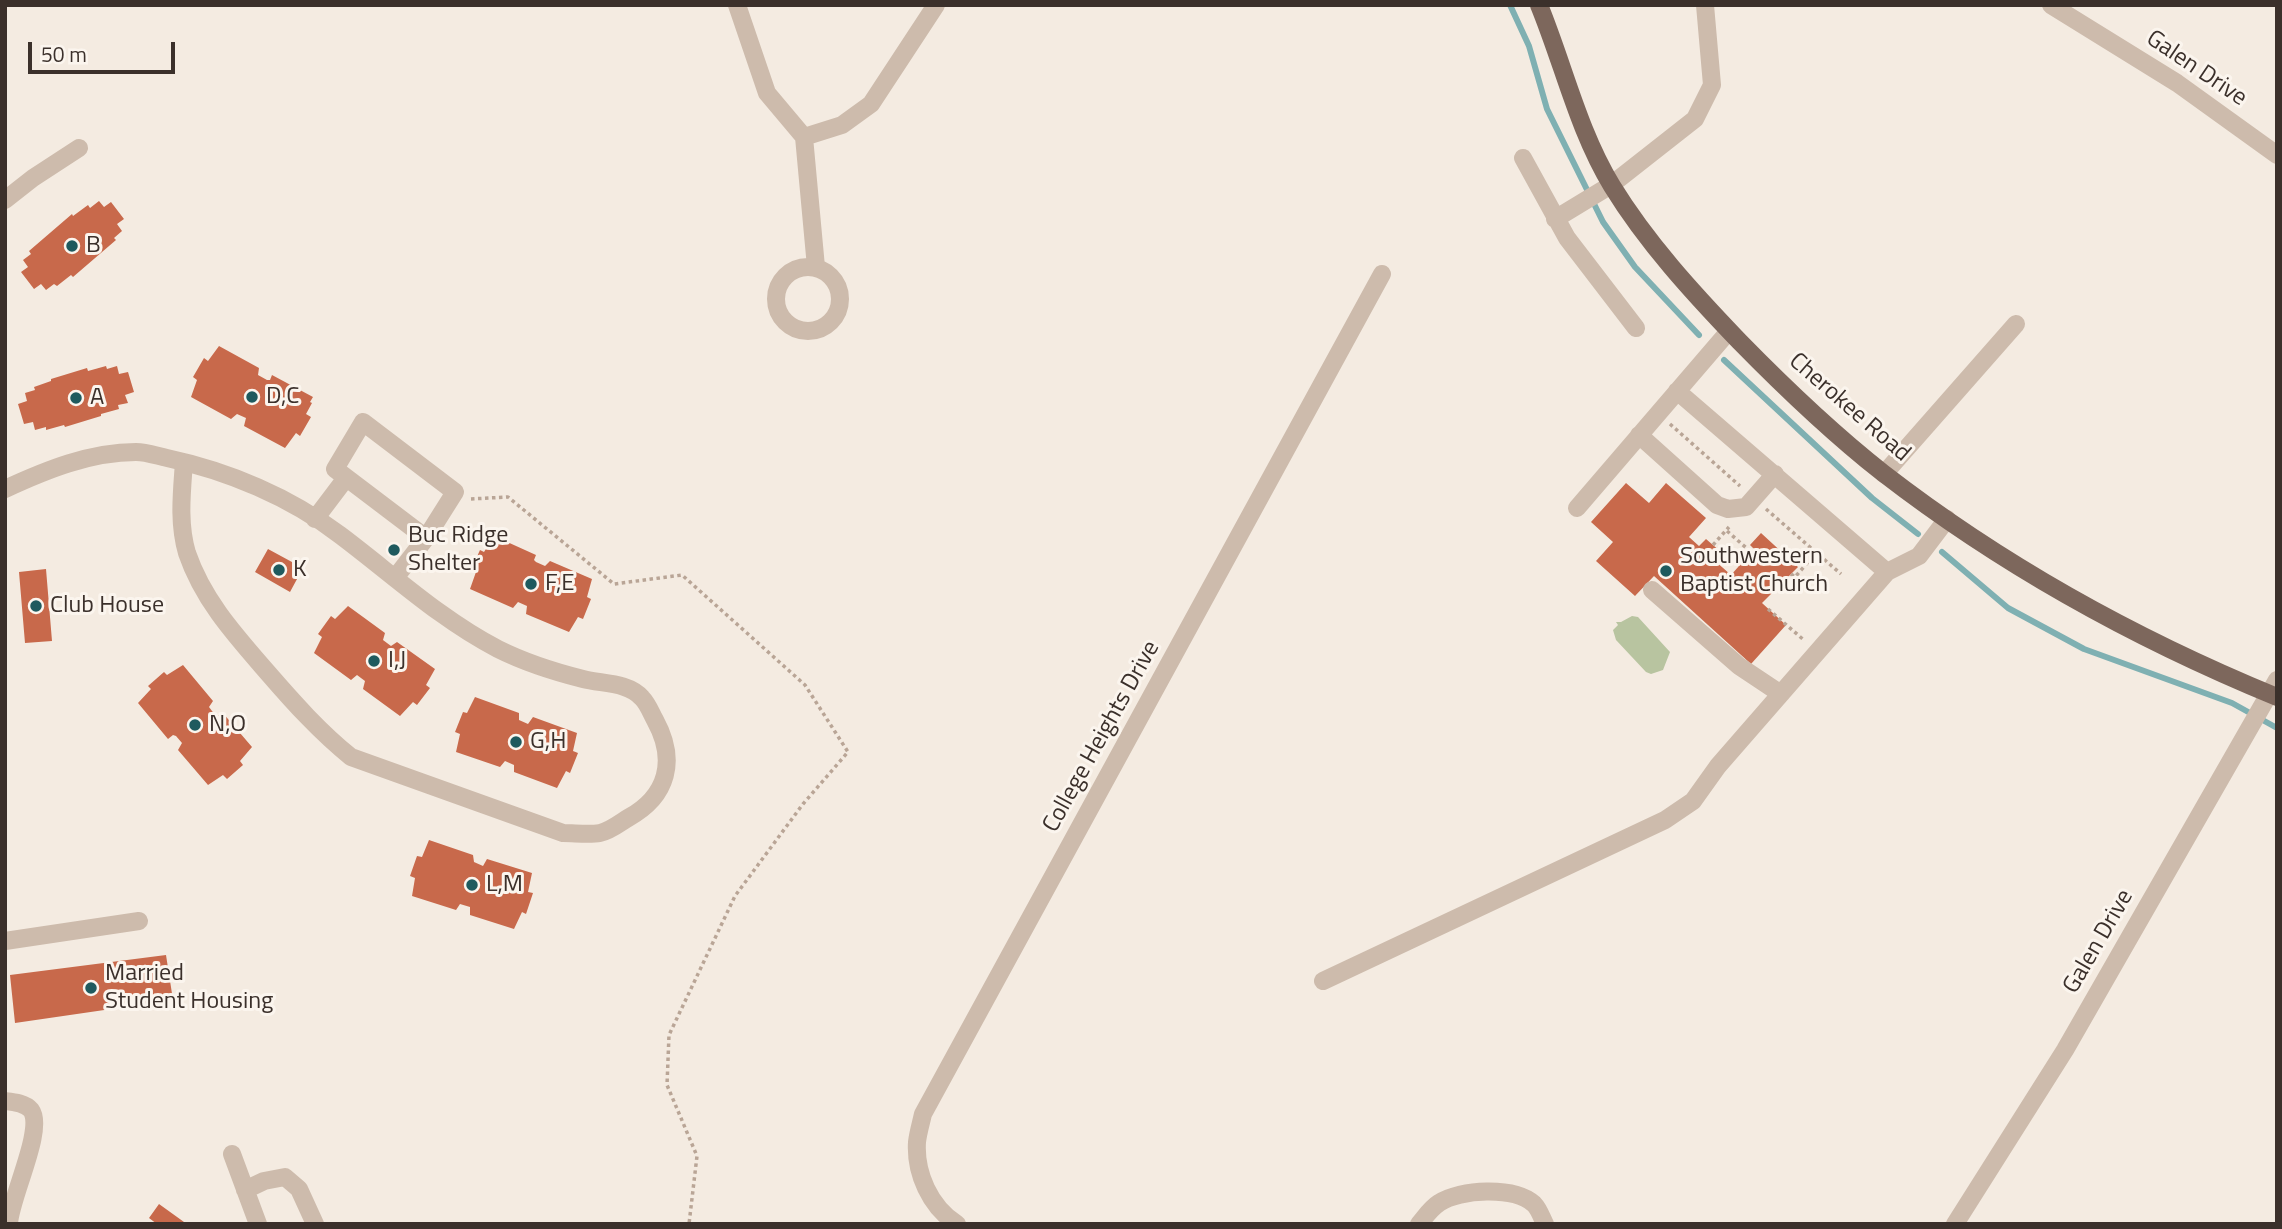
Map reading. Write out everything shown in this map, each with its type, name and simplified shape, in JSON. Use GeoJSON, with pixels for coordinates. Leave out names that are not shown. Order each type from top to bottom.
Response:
{"type":"FeatureCollection","features":[{"type":"Feature","properties":{"kind":"main road","name":"Cherokee Road"},"geometry":{"type":"LineString","coordinates":[[1539,5],[1578,114],[1611,185],[1669,264],[1730,331],[1833,431],[1884,474],[2012,564],[2160,643],[2274,690]]}},
{"type":"Feature","properties":{"kind":"street"},"geometry":{"type":"LineString","coordinates":[[737,5],[767,93],[804,137],[816,267]]}},
{"type":"Feature","properties":{"kind":"street"},"geometry":{"type":"LineString","coordinates":[[804,137],[842,125],[871,104],[936,5]]}},
{"type":"Feature","properties":{"kind":"street"},"geometry":{"type":"LineString","coordinates":[[1555,219],[1611,185],[1695,119],[1712,85],[1705,5]]}},
{"type":"Feature","properties":{"kind":"street","name":"Galen Drive"},"geometry":{"type":"LineString","coordinates":[[2051,5],[2177,83],[2277,155]]}},
{"type":"Feature","properties":{"kind":"street"},"geometry":{"type":"LineString","coordinates":[[5,200],[79,148]]}},
{"type":"Feature","properties":{"kind":"street"},"geometry":{"type":"LineString","coordinates":[[1523,159],[1555,219],[1636,328]]}},
{"type":"Feature","properties":{"kind":"street","name":"College Heights Drive"},"geometry":{"type":"LineString","coordinates":[[957,1224],[935,1203],[926,1190],[919,1166],[917,1141],[923,1114],[1382,274]]}},
{"type":"Feature","properties":{"kind":"street"},"geometry":{"type":"LineString","coordinates":[[1884,474],[2017,324]]}},
{"type":"Feature","properties":{"kind":"street"},"geometry":{"type":"LineString","coordinates":[[1577,508],[1730,331]]}},
{"type":"Feature","properties":{"kind":"street"},"geometry":{"type":"LineString","coordinates":[[1677,391],[1887,572]]}},
{"type":"Feature","properties":{"kind":"street"},"geometry":{"type":"LineString","coordinates":[[395,578],[462,495],[363,422],[335,469],[426,538]]}},
{"type":"Feature","properties":{"kind":"street"},"geometry":{"type":"LineString","coordinates":[[1639,435],[1717,505],[1728,509],[1746,507],[1775,474]]}},
{"type":"Feature","properties":{"kind":"street"},"geometry":{"type":"LineString","coordinates":[[5,489],[39,474],[92,457],[139,452],[184,461],[256,487],[337,532],[437,610],[499,649],[528,662],[582,679],[628,687],[641,696],[660,729],[668,753],[666,773],[660,790],[643,810],[601,833],[563,833],[351,757],[326,737],[225,623],[205,594],[187,551],[182,525],[184,461]]}},
{"type":"Feature","properties":{"kind":"street"},"geometry":{"type":"LineString","coordinates":[[315,519],[346,478]]}},
{"type":"Feature","properties":{"kind":"street"},"geometry":{"type":"LineString","coordinates":[[1323,981],[1665,820],[1693,801],[1718,766],[1887,572],[1919,556],[1947,519]]}},
{"type":"Feature","properties":{"kind":"street"},"geometry":{"type":"LineString","coordinates":[[1653,590],[1729,657],[1781,694]]}},
{"type":"Feature","properties":{"kind":"street","name":"Galen Drive"},"geometry":{"type":"LineString","coordinates":[[1955,1224],[2071,1038],[2274,690]]}},
{"type":"Feature","properties":{"kind":"street"},"geometry":{"type":"LineString","coordinates":[[5,941],[139,920]]}},
{"type":"Feature","properties":{"kind":"street"},"geometry":{"type":"LineString","coordinates":[[5,1101],[20,1103],[30,1109],[35,1120],[32,1144],[9,1209],[9,1224]]}},
{"type":"Feature","properties":{"kind":"street"},"geometry":{"type":"LineString","coordinates":[[232,1154],[258,1224]]}},
{"type":"Feature","properties":{"kind":"street"},"geometry":{"type":"LineString","coordinates":[[245,1189],[264,1181],[285,1177],[299,1189],[314,1224]]}},
{"type":"Feature","properties":{"kind":"street"},"geometry":{"type":"LineString","coordinates":[[1419,1224],[1437,1204],[1458,1194],[1485,1192],[1518,1194],[1536,1205],[1545,1224]]}},
{"type":"Feature","properties":{"kind":"path"},"geometry":{"type":"LineString","coordinates":[[1657,413],[1841,575]]}},
{"type":"Feature","properties":{"kind":"path"},"geometry":{"type":"LineString","coordinates":[[462,495],[508,497],[614,584],[682,575],[805,685],[848,752],[803,804],[735,895],[669,1035],[667,1085],[697,1156],[689,1224]]}},
{"type":"Feature","properties":{"kind":"path"},"geometry":{"type":"LineString","coordinates":[[1713,545],[1732,524]]}},
{"type":"Feature","properties":{"kind":"path"},"geometry":{"type":"LineString","coordinates":[[1791,574],[1795,577],[1816,553]]}},
{"type":"Feature","properties":{"kind":"path"},"geometry":{"type":"LineString","coordinates":[[1769,608],[1817,652]]}},
{"type":"Feature","properties":{"kind":"green space"},"geometry":{"type":"Polygon","coordinates":[[[1632,616],[1638,617],[1670,652],[1663,670],[1651,674],[1646,672],[1616,640],[1613,630],[1618,625],[1616,622],[1632,616]]]}},
{"type":"Feature","properties":{"kind":"building","name":"B"},"geometry":{"type":"Polygon","coordinates":[[[99,201],[104,207],[111,202],[124,219],[117,224],[122,231],[114,238],[116,240],[73,277],[71,275],[57,286],[54,284],[46,290],[41,284],[34,289],[21,272],[28,267],[23,260],[31,254],[29,251],[72,214],[73,216],[88,205],[90,208],[99,201]]]}},
{"type":"Feature","properties":{"kind":"building","name":"D,C"},"geometry":{"type":"Polygon","coordinates":[[[219,346],[259,368],[258,375],[267,380],[270,380],[272,375],[313,397],[306,414],[311,417],[300,436],[296,433],[285,448],[244,426],[246,418],[237,414],[231,419],[191,397],[197,380],[193,377],[204,358],[208,361],[219,346]]]}},
{"type":"Feature","properties":{"kind":"building","name":"A"},"geometry":{"type":"Polygon","coordinates":[[[106,366],[107,369],[117,366],[119,374],[128,372],[134,392],[125,395],[128,403],[118,405],[119,409],[101,416],[65,427],[35,430],[33,422],[24,424],[18,404],[27,401],[25,393],[51,379],[87,368],[88,371],[106,366]]]}},
{"type":"Feature","properties":{"kind":"building","name":"Southwestern Baptist Church"},"geometry":{"type":"Polygon","coordinates":[[[1626,483],[1649,503],[1666,483],[1706,518],[1689,537],[1699,546],[1706,539],[1721,552],[1714,560],[1731,575],[1754,549],[1750,545],[1761,533],[1798,567],[1762,603],[1786,625],[1751,664],[1654,576],[1635,596],[1596,561],[1613,542],[1591,522],[1626,483]]]}},
{"type":"Feature","properties":{"kind":"building","name":"F,E"},"geometry":{"type":"Polygon","coordinates":[[[494,536],[536,555],[534,560],[545,566],[550,561],[592,579],[587,597],[591,599],[583,619],[578,617],[569,632],[526,614],[527,606],[518,602],[513,608],[470,589],[476,572],[471,570],[480,550],[484,552],[494,536]]]}},
{"type":"Feature","properties":{"kind":"building","name":"K"},"geometry":{"type":"Polygon","coordinates":[[[268,549],[303,568],[290,592],[255,572],[268,549]]]}},
{"type":"Feature","properties":{"kind":"building","name":"Club House"},"geometry":{"type":"Polygon","coordinates":[[[46,569],[52,641],[25,643],[19,572],[46,569]]]}},
{"type":"Feature","properties":{"kind":"building","name":"I,J"},"geometry":{"type":"Polygon","coordinates":[[[348,606],[385,633],[383,640],[391,646],[397,642],[435,669],[426,685],[430,688],[417,705],[413,702],[400,716],[363,689],[365,681],[357,675],[351,680],[314,653],[322,637],[318,634],[331,616],[335,619],[348,606]]]}},
{"type":"Feature","properties":{"kind":"building","name":"N,O"},"geometry":{"type":"Polygon","coordinates":[[[183,665],[213,701],[209,707],[215,715],[218,716],[222,712],[252,747],[240,761],[243,765],[227,779],[223,775],[208,785],[178,750],[182,743],[173,735],[168,739],[138,703],[151,689],[148,686],[164,672],[167,675],[183,665]]]}},
{"type":"Feature","properties":{"kind":"building","name":"G,H"},"geometry":{"type":"Polygon","coordinates":[[[475,697],[519,713],[519,720],[528,724],[533,717],[577,733],[573,751],[578,753],[570,773],[566,771],[557,788],[514,772],[514,765],[505,761],[500,767],[456,752],[460,734],[455,732],[463,712],[467,713],[475,697]]]}},
{"type":"Feature","properties":{"kind":"building","name":"L,M"},"geometry":{"type":"Polygon","coordinates":[[[429,840],[473,855],[474,862],[483,866],[487,859],[532,873],[528,892],[533,893],[526,914],[522,912],[514,929],[470,915],[470,907],[460,904],[456,910],[412,896],[415,878],[410,876],[417,856],[422,857],[429,840]]]}},
{"type":"Feature","properties":{"kind":"building","name":"Married Student Housing"},"geometry":{"type":"Polygon","coordinates":[[[166,955],[173,1000],[15,1023],[10,975],[166,955]]]}},
{"type":"Feature","properties":{"kind":"building"},"geometry":{"type":"Polygon","coordinates":[[[159,1204],[184,1222],[183,1224],[157,1224],[149,1218],[159,1204]]]}},
{"type":"Feature","properties":{"kind":"waterway"},"geometry":{"type":"LineString","coordinates":[[1510,5],[1529,46],[1547,109],[1603,222],[1635,267],[1699,335]]}},
{"type":"Feature","properties":{"kind":"waterway"},"geometry":{"type":"LineString","coordinates":[[1724,360],[1872,498],[1918,534]]}},
{"type":"Feature","properties":{"kind":"waterway"},"geometry":{"type":"LineString","coordinates":[[1942,552],[2008,608],[2084,649],[2232,703],[2277,728]]}},
{"type":"Feature","properties":{"kind":"place","name":"B"},"geometry":{"type":"Point","coordinates":[72,246]}},
{"type":"Feature","properties":{"kind":"place","name":"D,C"},"geometry":{"type":"Point","coordinates":[252,397]}},
{"type":"Feature","properties":{"kind":"place","name":"A"},"geometry":{"type":"Point","coordinates":[76,398]}},
{"type":"Feature","properties":{"kind":"place","name":"Buc Ridge Shelter"},"geometry":{"type":"Point","coordinates":[394,550]}},
{"type":"Feature","properties":{"kind":"place","name":"K"},"geometry":{"type":"Point","coordinates":[279,570]}},
{"type":"Feature","properties":{"kind":"place","name":"Southwestern Baptist Church"},"geometry":{"type":"Point","coordinates":[1666,571]}},
{"type":"Feature","properties":{"kind":"place","name":"F,E"},"geometry":{"type":"Point","coordinates":[531,584]}},
{"type":"Feature","properties":{"kind":"place","name":"Club House"},"geometry":{"type":"Point","coordinates":[36,606]}},
{"type":"Feature","properties":{"kind":"place","name":"I,J"},"geometry":{"type":"Point","coordinates":[374,661]}},
{"type":"Feature","properties":{"kind":"place","name":"N,O"},"geometry":{"type":"Point","coordinates":[195,725]}},
{"type":"Feature","properties":{"kind":"place","name":"G,H"},"geometry":{"type":"Point","coordinates":[516,742]}},
{"type":"Feature","properties":{"kind":"place","name":"L,M"},"geometry":{"type":"Point","coordinates":[472,885]}},
{"type":"Feature","properties":{"kind":"place","name":"Married Student Housing"},"geometry":{"type":"Point","coordinates":[91,988]}}]}
